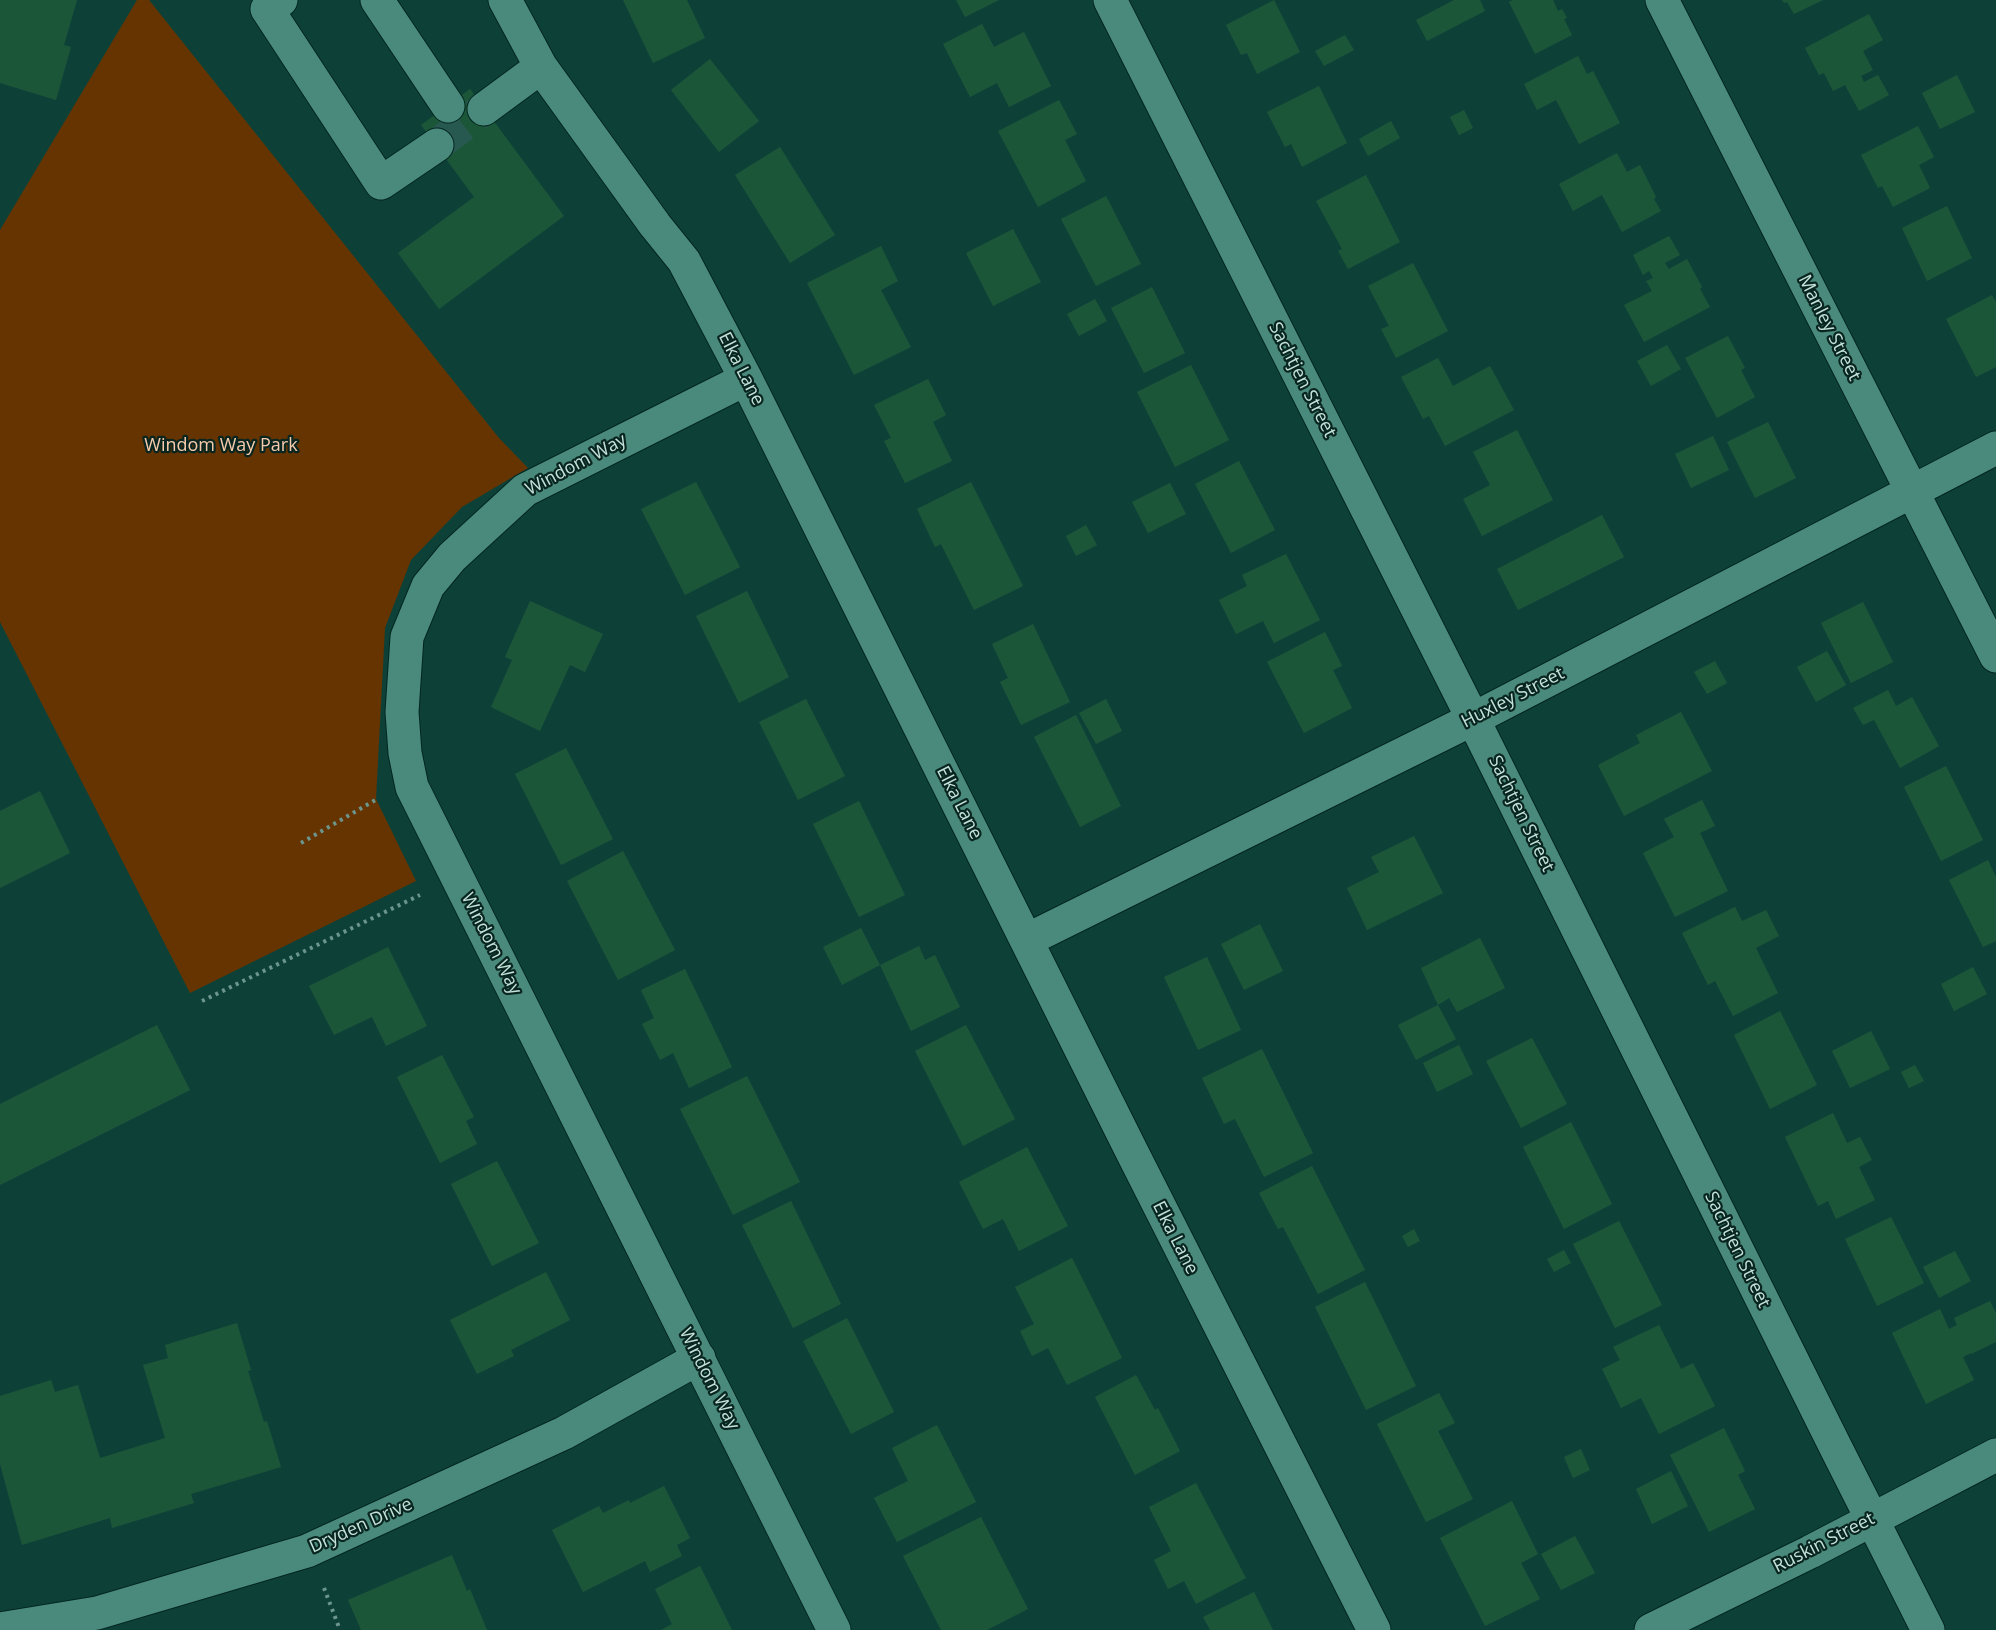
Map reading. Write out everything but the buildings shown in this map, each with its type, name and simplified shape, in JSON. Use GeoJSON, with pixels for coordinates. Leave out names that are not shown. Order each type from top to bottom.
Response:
{"type":"FeatureCollection","features":[{"type":"Feature","properties":{"kind":"street"},"geometry":{"type":"LineString","coordinates":[[281,0],[267,9],[381,183],[437,145]]}},
{"type":"Feature","properties":{"kind":"street"},"geometry":{"type":"LineString","coordinates":[[377,0],[448,106]]}},
{"type":"Feature","properties":{"kind":"street","name":"Elka Lane"},"geometry":{"type":"LineString","coordinates":[[505,0],[541,67],[655,225],[684,261],[746,379],[1132,1152],[1374,1630]]}},
{"type":"Feature","properties":{"kind":"street","name":"Sachtjen Street"},"geometry":{"type":"LineString","coordinates":[[1110,0],[1473,719],[1928,1630]]}},
{"type":"Feature","properties":{"kind":"street","name":"Manley Street"},"geometry":{"type":"LineString","coordinates":[[1662,0],[1996,656]]}},
{"type":"Feature","properties":{"kind":"street"},"geometry":{"type":"LineString","coordinates":[[484,109],[541,67]]}},
{"type":"Feature","properties":{"kind":"street","name":"Windom Way"},"geometry":{"type":"LineString","coordinates":[[746,379],[525,490],[452,557],[428,586],[407,637],[402,712],[405,753],[412,787],[834,1630]]}},
{"type":"Feature","properties":{"kind":"street","name":"Huxley Street"},"geometry":{"type":"LineString","coordinates":[[1027,940],[1473,719],[1996,448]]}},
{"type":"Feature","properties":{"kind":"street","name":"Dryden Drive"},"geometry":{"type":"LineString","coordinates":[[0,1629],[97,1613],[308,1551],[564,1433],[699,1358]]}},
{"type":"Feature","properties":{"kind":"street","name":"Ruskin Street"},"geometry":{"type":"LineString","coordinates":[[1651,1630],[1810,1552],[1996,1455]]}},
{"type":"Feature","properties":{"kind":"path"},"geometry":{"type":"LineString","coordinates":[[301,843],[377,799]]}},
{"type":"Feature","properties":{"kind":"path"},"geometry":{"type":"LineString","coordinates":[[202,1001],[420,895]]}},
{"type":"Feature","properties":{"kind":"path"},"geometry":{"type":"LineString","coordinates":[[324,1588],[340,1630]]}},
{"type":"Feature","properties":{"kind":"green space","name":"Windom Way Park"},"geometry":{"type":"Polygon","coordinates":[[[137,0],[149,0],[499,438],[528,468],[462,507],[411,560],[385,628],[376,799],[416,881],[190,993],[0,622],[0,230],[137,0]]]}},
{"type":"Feature","properties":{"kind":"tunnel"},"geometry":{"type":"LineString","coordinates":[[437,145],[484,109]]}}]}
